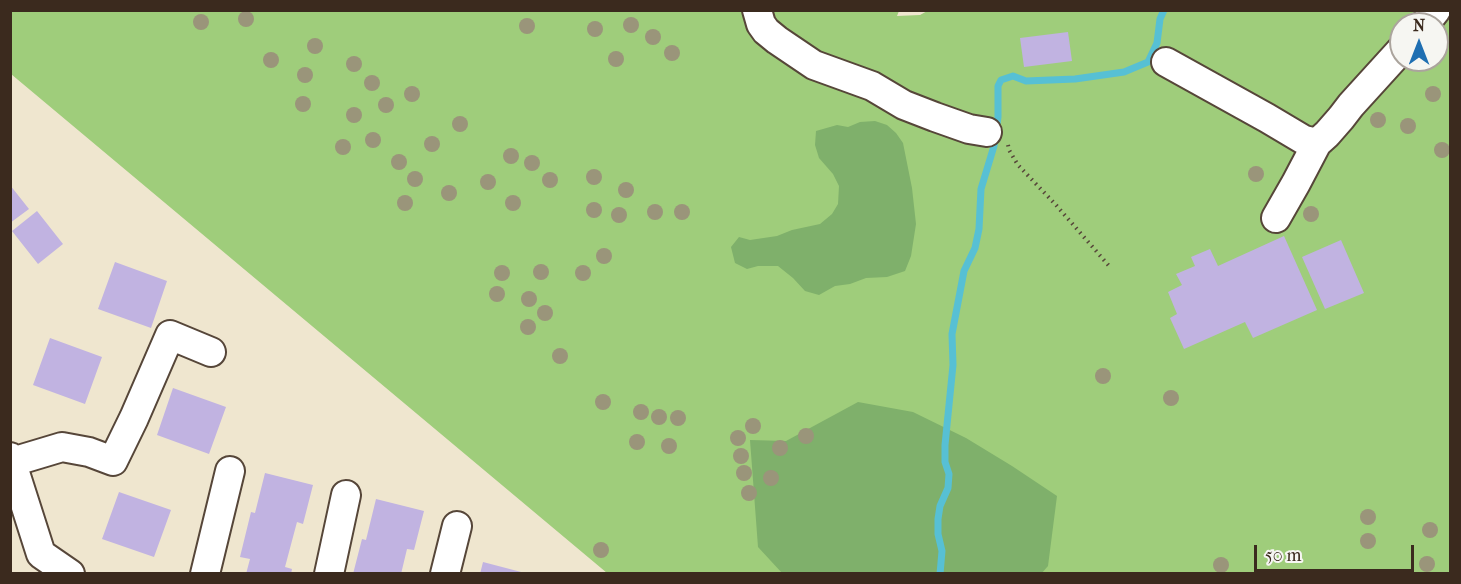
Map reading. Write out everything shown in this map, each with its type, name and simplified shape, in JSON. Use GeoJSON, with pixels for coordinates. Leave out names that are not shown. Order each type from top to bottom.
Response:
{"type":"FeatureCollection","features":[{"type":"Feature","properties":{"kind":"street"},"geometry":{"type":"LineString","coordinates":[[757,10],[761,24],[766,31],[814,65],[872,86],[904,105],[997,137]]}},
{"type":"Feature","properties":{"kind":"street"},"geometry":{"type":"LineString","coordinates":[[1166,62],[1304,140],[1317,142]]}},
{"type":"Feature","properties":{"kind":"street"},"geometry":{"type":"LineString","coordinates":[[1276,218],[1317,142],[1389,63]]}},
{"type":"Feature","properties":{"kind":"street"},"geometry":{"type":"LineString","coordinates":[[70,573],[34,564],[11,460],[62,447],[88,452],[113,461],[170,335],[211,352]]}},
{"type":"Feature","properties":{"kind":"street"},"geometry":{"type":"LineString","coordinates":[[205,573],[231,471]]}},
{"type":"Feature","properties":{"kind":"street"},"geometry":{"type":"LineString","coordinates":[[328,573],[346,495]]}},
{"type":"Feature","properties":{"kind":"street"},"geometry":{"type":"LineString","coordinates":[[445,573],[457,526]]}},
{"type":"Feature","properties":{"kind":"path"},"geometry":{"type":"LineString","coordinates":[[997,137],[1009,150],[1018,165],[1110,267]]}},
{"type":"Feature","properties":{"kind":"green space"},"geometry":{"type":"Polygon","coordinates":[[[929,10],[1450,11],[1450,573],[607,573],[11,74],[10,11],[899,11],[897,16],[920,15],[929,10]]]}},
{"type":"Feature","properties":{"kind":"green space"},"geometry":{"type":"Polygon","coordinates":[[[875,121],[887,125],[903,143],[912,188],[916,224],[911,256],[905,271],[887,277],[866,278],[850,284],[835,286],[819,295],[805,291],[778,266],[758,266],[747,269],[735,263],[731,247],[739,237],[750,240],[777,236],[820,224],[832,214],[838,204],[839,186],[833,174],[819,158],[815,145],[816,131],[837,125],[848,127],[860,122],[875,121]]]}},
{"type":"Feature","properties":{"kind":"green space"},"geometry":{"type":"Polygon","coordinates":[[[858,402],[913,412],[966,438],[1057,496],[1048,566],[1041,574],[782,573],[758,547],[750,440],[786,441],[858,402]]]}},
{"type":"Feature","properties":{"kind":"building"},"geometry":{"type":"Polygon","coordinates":[[[1068,32],[1072,61],[1024,67],[1020,38],[1068,32]]]}},
{"type":"Feature","properties":{"kind":"building"},"geometry":{"type":"Polygon","coordinates":[[[10,185],[29,209],[10,223],[10,185]]]}},
{"type":"Feature","properties":{"kind":"building"},"geometry":{"type":"Polygon","coordinates":[[[37,211],[63,244],[38,264],[12,231],[37,211]]]}},
{"type":"Feature","properties":{"kind":"building"},"geometry":{"type":"Polygon","coordinates":[[[1284,236],[1317,310],[1253,338],[1245,322],[1184,349],[1170,318],[1177,314],[1168,292],[1182,285],[1176,274],[1195,266],[1191,257],[1210,249],[1218,266],[1284,236]]]}},
{"type":"Feature","properties":{"kind":"building"},"geometry":{"type":"Polygon","coordinates":[[[1341,240],[1364,293],[1325,309],[1302,257],[1341,240]]]}},
{"type":"Feature","properties":{"kind":"building"},"geometry":{"type":"Polygon","coordinates":[[[115,262],[167,281],[151,328],[98,309],[115,262]]]}},
{"type":"Feature","properties":{"kind":"building"},"geometry":{"type":"Polygon","coordinates":[[[50,338],[102,357],[85,404],[33,385],[50,338]]]}},
{"type":"Feature","properties":{"kind":"building"},"geometry":{"type":"Polygon","coordinates":[[[173,388],[226,407],[209,454],[157,435],[173,388]]]}},
{"type":"Feature","properties":{"kind":"building"},"geometry":{"type":"Polygon","coordinates":[[[265,473],[313,485],[303,524],[297,522],[285,567],[292,569],[291,574],[246,574],[250,559],[240,557],[251,512],[255,513],[265,473]]]}},
{"type":"Feature","properties":{"kind":"building"},"geometry":{"type":"Polygon","coordinates":[[[119,492],[171,510],[154,557],[102,539],[119,492]]]}},
{"type":"Feature","properties":{"kind":"building"},"geometry":{"type":"Polygon","coordinates":[[[376,499],[424,511],[414,550],[407,549],[401,574],[353,574],[362,539],[366,540],[376,499]]]}},
{"type":"Feature","properties":{"kind":"building"},"geometry":{"type":"Polygon","coordinates":[[[483,562],[525,573],[525,574],[480,574],[483,562]]]}},
{"type":"Feature","properties":{"kind":"waterway"},"geometry":{"type":"LineString","coordinates":[[940,574],[942,551],[938,534],[938,519],[940,506],[948,488],[949,474],[945,462],[945,445],[953,365],[952,334],[964,271],[975,248],[979,229],[981,189],[994,146],[998,117],[998,86],[1001,80],[1013,76],[1026,81],[1075,79],[1124,72],[1148,62],[1157,43],[1160,19],[1164,10]]}}]}
